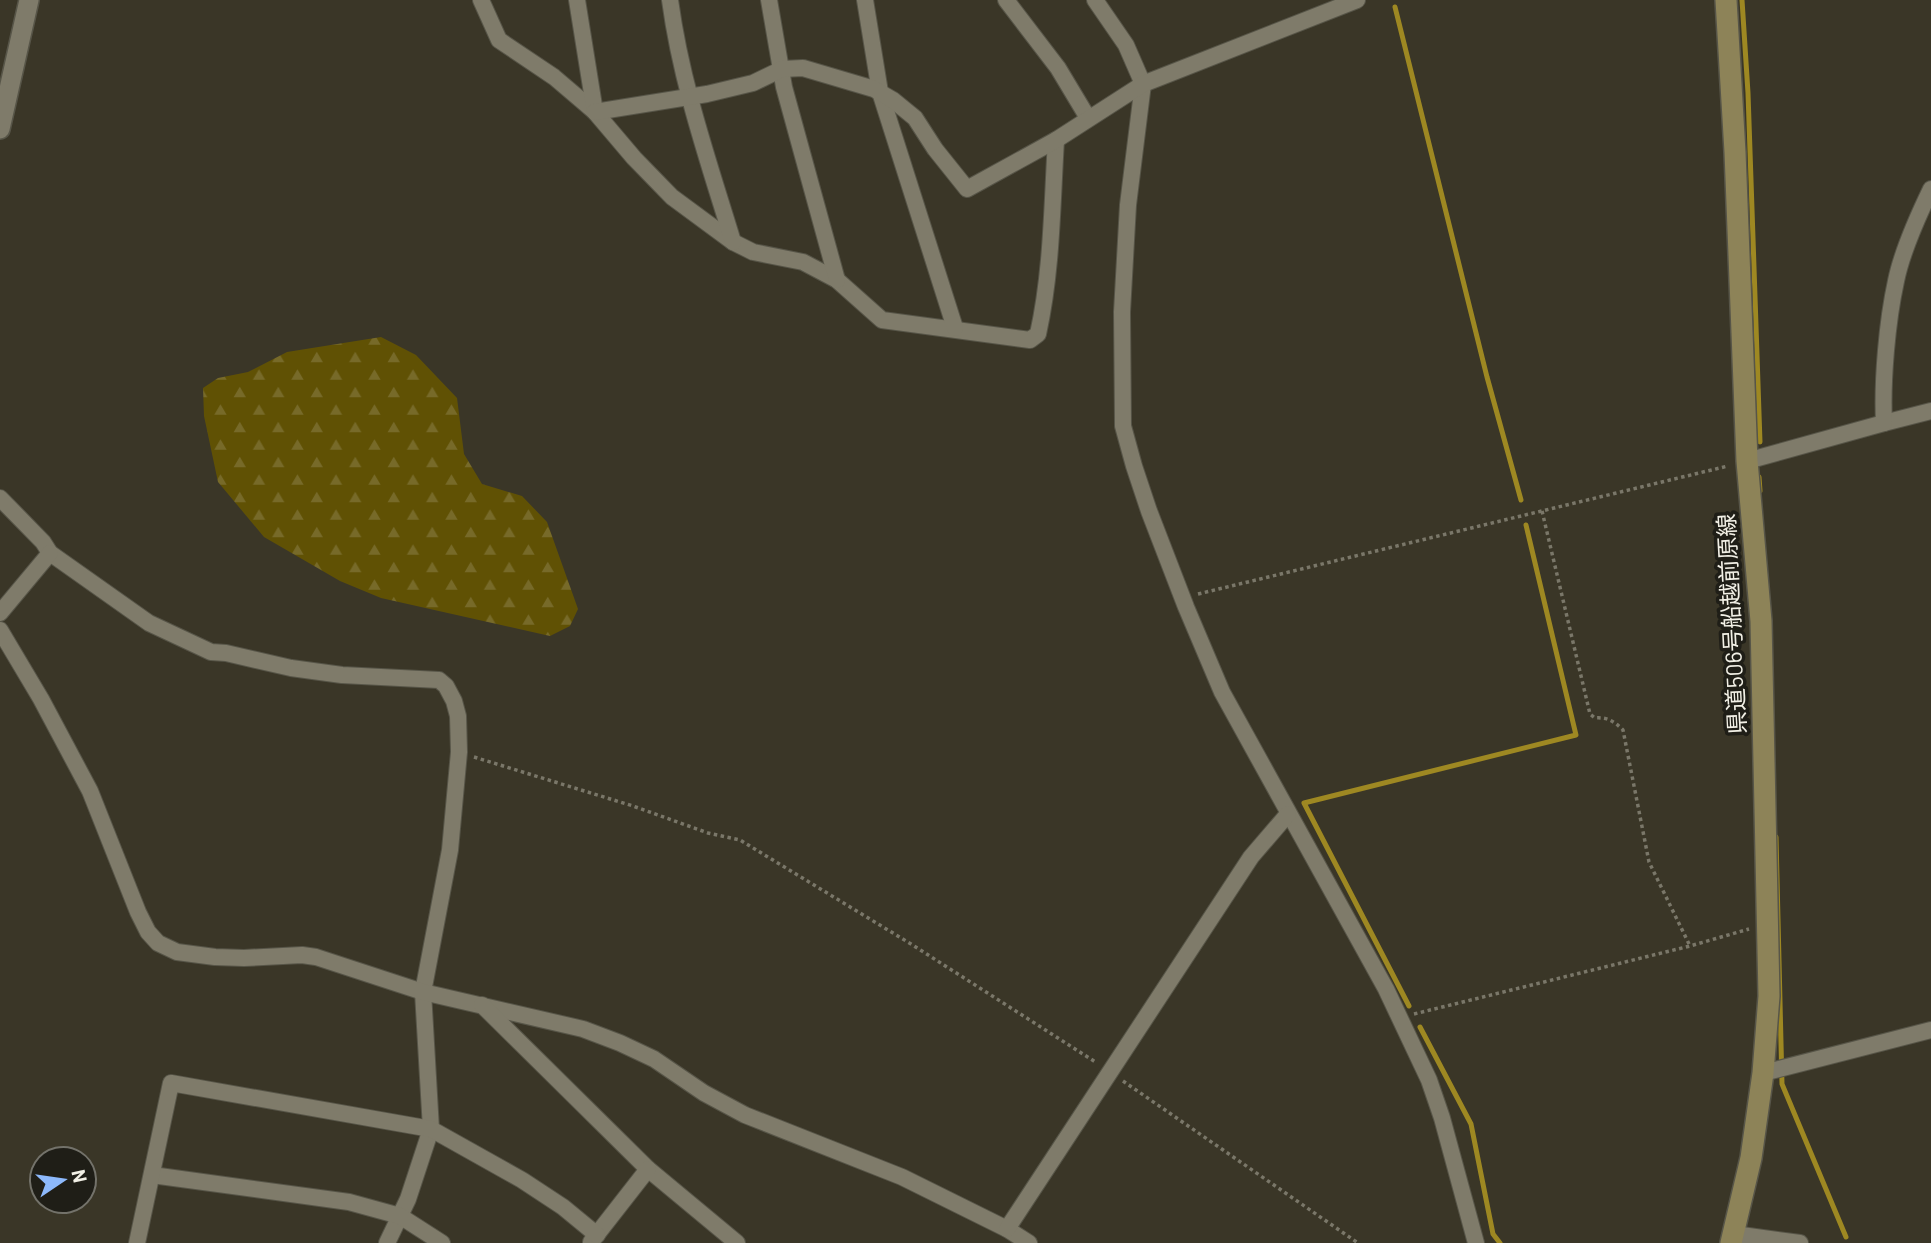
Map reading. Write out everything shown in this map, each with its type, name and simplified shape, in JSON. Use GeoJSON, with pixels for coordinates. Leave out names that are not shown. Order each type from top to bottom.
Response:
{"type":"FeatureCollection","features":[{"type":"Feature","properties":{"kind":"main road","name":"県道506号船越前原線"},"geometry":{"type":"LineString","coordinates":[[1726,0],[1747,461],[1761,621],[1769,996],[1763,1073],[1751,1158],[1732,1239]]}},
{"type":"Feature","properties":{"kind":"street"},"geometry":{"type":"LineString","coordinates":[[0,129],[29,0]]}},
{"type":"Feature","properties":{"kind":"street"},"geometry":{"type":"LineString","coordinates":[[481,0],[499,40],[554,77],[595,112],[672,197],[733,242],[754,252],[803,262],[837,280],[882,320],[1030,340],[1038,334],[1049,249],[1056,141]]}},
{"type":"Feature","properties":{"kind":"street"},"geometry":{"type":"LineString","coordinates":[[578,0],[595,112]]}},
{"type":"Feature","properties":{"kind":"street"},"geometry":{"type":"LineString","coordinates":[[670,0],[689,96],[733,242]]}},
{"type":"Feature","properties":{"kind":"street"},"geometry":{"type":"LineString","coordinates":[[769,0],[784,87],[837,280]]}},
{"type":"Feature","properties":{"kind":"street"},"geometry":{"type":"LineString","coordinates":[[865,0],[880,92],[955,328]]}},
{"type":"Feature","properties":{"kind":"street"},"geometry":{"type":"LineString","coordinates":[[1006,0],[1058,68],[1088,118]]}},
{"type":"Feature","properties":{"kind":"street"},"geometry":{"type":"LineString","coordinates":[[1095,0],[1126,45],[1143,83],[1129,191],[1122,365],[1123,426],[1149,511],[1222,692],[1345,914],[1400,1018],[1429,1080],[1476,1243]]}},
{"type":"Feature","properties":{"kind":"street"},"geometry":{"type":"LineString","coordinates":[[595,112],[752,83],[782,69],[803,68],[880,92],[893,100],[915,118],[935,149],[967,189],[1056,141],[1143,83],[1357,0]]}},
{"type":"Feature","properties":{"kind":"street"},"geometry":{"type":"LineString","coordinates":[[1884,423],[1888,345],[1896,279],[1920,211],[1931,189]]}},
{"type":"Feature","properties":{"kind":"street"},"geometry":{"type":"LineString","coordinates":[[1747,461],[1931,411]]}},
{"type":"Feature","properties":{"kind":"street"},"geometry":{"type":"LineString","coordinates":[[0,498],[43,542],[50,553],[149,623],[211,652],[342,675],[439,680],[446,686],[454,701],[458,716],[459,752],[450,850],[423,992],[431,1129],[408,1199],[387,1243]]}},
{"type":"Feature","properties":{"kind":"street"},"geometry":{"type":"LineString","coordinates":[[0,613],[50,553]]}},
{"type":"Feature","properties":{"kind":"street"},"geometry":{"type":"LineString","coordinates":[[0,630],[41,699],[90,791],[138,912],[148,932],[158,943],[177,952],[215,957],[316,957],[423,992],[583,1029],[653,1059],[704,1093],[745,1115],[892,1173],[1007,1229],[1029,1243]]}},
{"type":"Feature","properties":{"kind":"street"},"geometry":{"type":"LineString","coordinates":[[1007,1229],[1251,857],[1288,814]]}},
{"type":"Feature","properties":{"kind":"street"},"geometry":{"type":"LineString","coordinates":[[482,1005],[648,1169],[737,1243]]}},
{"type":"Feature","properties":{"kind":"street"},"geometry":{"type":"LineString","coordinates":[[1763,1073],[1931,1030]]}},
{"type":"Feature","properties":{"kind":"street"},"geometry":{"type":"LineString","coordinates":[[137,1243],[172,1083],[431,1129],[522,1180],[563,1207],[594,1239],[648,1169]]}},
{"type":"Feature","properties":{"kind":"street"},"geometry":{"type":"LineString","coordinates":[[152,1175],[349,1202],[400,1216],[442,1243]]}},
{"type":"Feature","properties":{"kind":"street"},"geometry":{"type":"LineString","coordinates":[[1732,1239],[1800,1243]]}},
{"type":"Feature","properties":{"kind":"path"},"geometry":{"type":"LineString","coordinates":[[1183,598],[1747,461]]}},
{"type":"Feature","properties":{"kind":"path"},"geometry":{"type":"LineString","coordinates":[[1542,511],[1590,714],[1595,718],[1604,717],[1623,730],[1649,862],[1690,946]]}},
{"type":"Feature","properties":{"kind":"path"},"geometry":{"type":"LineString","coordinates":[[459,752],[633,806],[708,833],[740,840],[934,959],[1110,1072],[1358,1243]]}},
{"type":"Feature","properties":{"kind":"path"},"geometry":{"type":"LineString","coordinates":[[1400,1018],[1690,946],[1768,923]]}},
{"type":"Feature","properties":{"kind":"green space"},"geometry":{"type":"Polygon","coordinates":[[[381,337],[416,355],[457,398],[464,454],[482,484],[522,496],[547,522],[578,609],[570,626],[550,636],[381,598],[340,581],[264,537],[218,482],[204,416],[203,388],[218,378],[248,372],[287,352],[381,337]]]}},
{"type":"Feature","properties":{"kind":"waterway"},"geometry":{"type":"LineString","coordinates":[[1742,0],[1748,93],[1760,442]]}},
{"type":"Feature","properties":{"kind":"waterway"},"geometry":{"type":"LineString","coordinates":[[1395,7],[1487,377],[1521,500]]}},
{"type":"Feature","properties":{"kind":"waterway"},"geometry":{"type":"LineString","coordinates":[[1759,477],[1760,491]]}},
{"type":"Feature","properties":{"kind":"waterway"},"geometry":{"type":"LineString","coordinates":[[1409,1006],[1304,803],[1576,735],[1526,525]]}},
{"type":"Feature","properties":{"kind":"waterway"},"geometry":{"type":"LineString","coordinates":[[1776,837],[1782,1084],[1846,1237]]}},
{"type":"Feature","properties":{"kind":"waterway"},"geometry":{"type":"LineString","coordinates":[[1420,1027],[1471,1124],[1493,1234],[1500,1243]]}}]}
